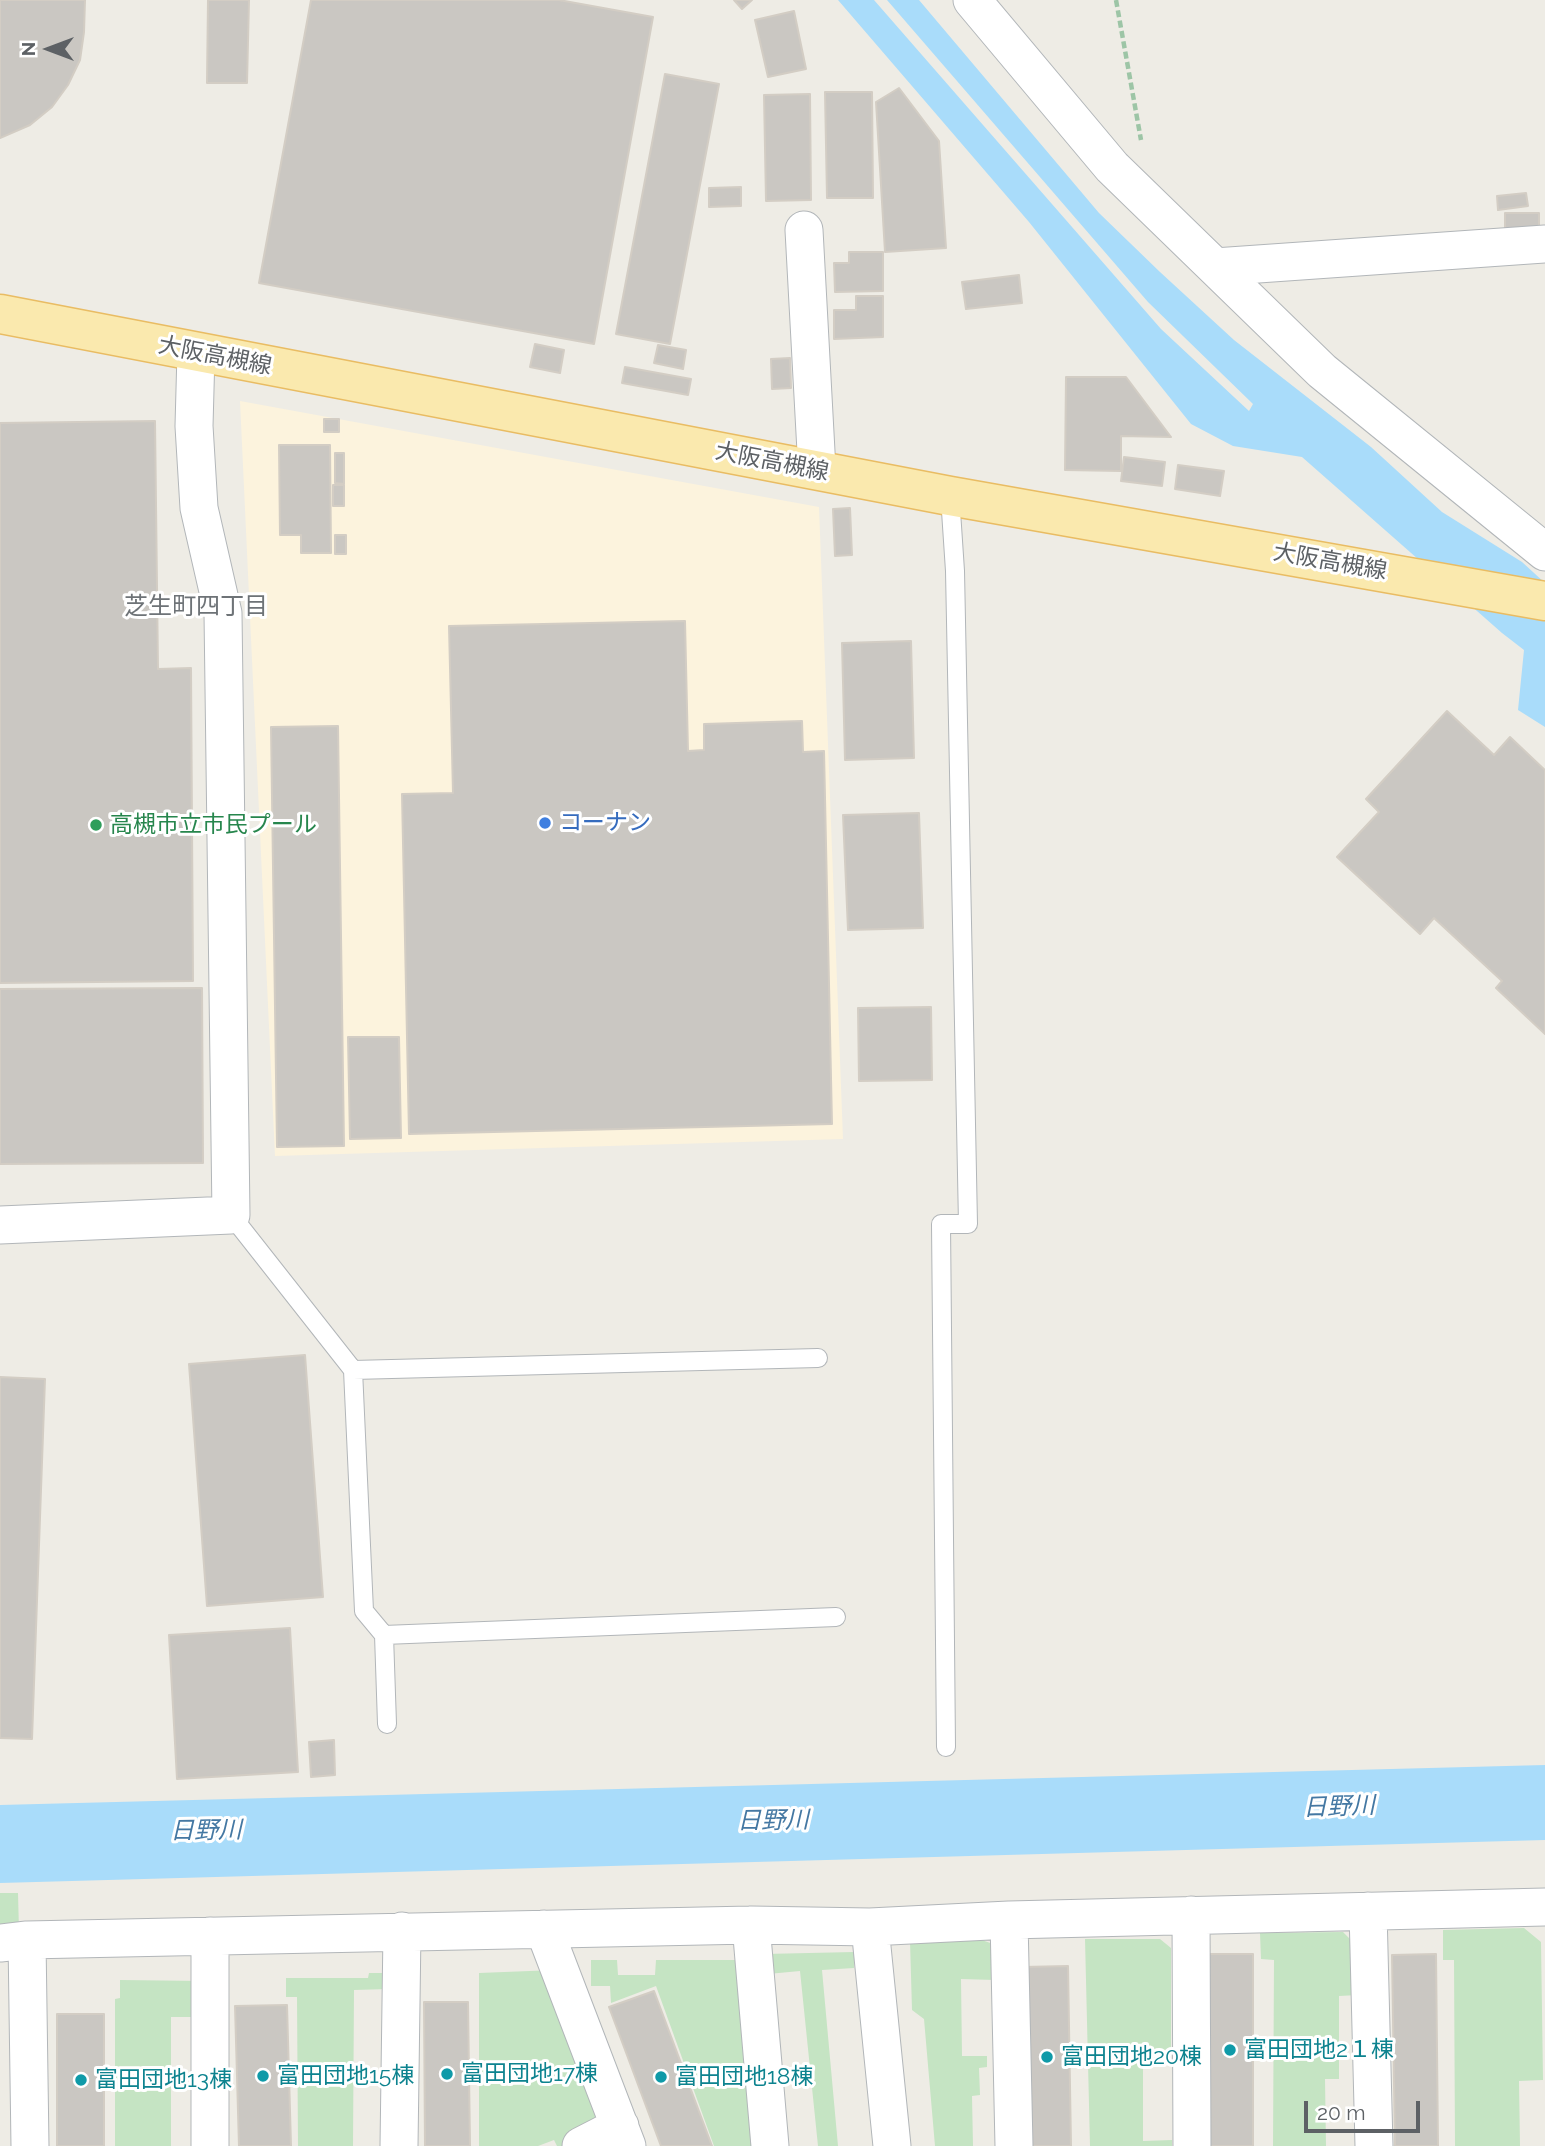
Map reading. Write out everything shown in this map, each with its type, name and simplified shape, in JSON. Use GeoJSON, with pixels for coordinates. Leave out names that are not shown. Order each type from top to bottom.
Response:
{"type":"FeatureCollection","features":[{"type":"Feature","properties":{"kind":"main road","name":"大阪高槻線"},"geometry":{"type":"LineString","coordinates":[[0,314],[950,496],[1545,601]]}},
{"type":"Feature","properties":{"kind":"street"},"geometry":{"type":"LineString","coordinates":[[972,0],[1112,167],[1322,371],[1545,552]]}},
{"type":"Feature","properties":{"kind":"street"},"geometry":{"type":"LineString","coordinates":[[804,230],[817,470]]}},
{"type":"Feature","properties":{"kind":"street"},"geometry":{"type":"LineString","coordinates":[[1215,267],[1545,244]]}},
{"type":"Feature","properties":{"kind":"street"},"geometry":{"type":"LineString","coordinates":[[0,1225],[231,1215],[223,613],[199,508],[194,425],[196,353]]}},
{"type":"Feature","properties":{"kind":"street"},"geometry":{"type":"LineString","coordinates":[[30,2146],[14,1942],[402,1931],[751,1925],[870,1927],[1009,1920],[1545,1907]]}},
{"type":"Feature","properties":{"kind":"street"},"geometry":{"type":"LineString","coordinates":[[1368,1911],[1374,2146]]}},
{"type":"Feature","properties":{"kind":"street"},"geometry":{"type":"LineString","coordinates":[[1191,1915],[1192,2146]]}},
{"type":"Feature","properties":{"kind":"street"},"geometry":{"type":"LineString","coordinates":[[1009,1920],[1014,2146]]}},
{"type":"Feature","properties":{"kind":"street"},"geometry":{"type":"LineString","coordinates":[[751,1925],[770,2146]]}},
{"type":"Feature","properties":{"kind":"street"},"geometry":{"type":"LineString","coordinates":[[870,1927],[892,2146]]}},
{"type":"Feature","properties":{"kind":"street"},"geometry":{"type":"LineString","coordinates":[[544,1929],[623,2136],[581,2146]]}},
{"type":"Feature","properties":{"kind":"street"},"geometry":{"type":"LineString","coordinates":[[399,2146],[402,1931]]}},
{"type":"Feature","properties":{"kind":"street"},"geometry":{"type":"LineString","coordinates":[[210,1936],[210,2146]]}},
{"type":"Feature","properties":{"kind":"lane"},"geometry":{"type":"LineString","coordinates":[[946,1747],[941,1224],[968,1224],[955,585],[950,496]]}},
{"type":"Feature","properties":{"kind":"lane"},"geometry":{"type":"LineString","coordinates":[[231,1215],[353,1370],[364,1611],[384,1635],[387,1724]]}},
{"type":"Feature","properties":{"kind":"lane"},"geometry":{"type":"LineString","coordinates":[[353,1370],[818,1358]]}},
{"type":"Feature","properties":{"kind":"lane"},"geometry":{"type":"LineString","coordinates":[[384,1635],[836,1617]]}},
{"type":"Feature","properties":{"kind":"path"},"geometry":{"type":"LineString","coordinates":[[1116,0],[1152,206]]}},
{"type":"Feature","properties":{"kind":"shaded area","name":"コーナン"},"geometry":{"type":"Polygon","coordinates":[[[240,401],[819,507],[843,1139],[275,1156],[240,401]]]}},
{"type":"Feature","properties":{"kind":"green space"},"geometry":{"type":"Polygon","coordinates":[[[0,1893],[18,1893],[19,1931],[0,1931],[0,1893]]]}},
{"type":"Feature","properties":{"kind":"green space"},"geometry":{"type":"Polygon","coordinates":[[[1524,1928],[1541,1942],[1543,2080],[1519,2081],[1520,2146],[1455,2146],[1454,1960],[1443,1960],[1443,1930],[1524,1928]]]}},
{"type":"Feature","properties":{"kind":"green space"},"geometry":{"type":"Polygon","coordinates":[[[1343,1932],[1357,1946],[1358,1995],[1339,1996],[1339,2079],[1325,2079],[1326,2146],[1273,2146],[1274,1960],[1261,1959],[1260,1933],[1343,1932]]]}},
{"type":"Feature","properties":{"kind":"green space"},"geometry":{"type":"Polygon","coordinates":[[[979,1939],[993,1944],[995,1980],[961,1979],[962,2056],[987,2056],[987,2067],[979,2068],[980,2095],[972,2096],[973,2146],[935,2146],[924,2019],[912,2010],[910,1941],[979,1939]]]}},
{"type":"Feature","properties":{"kind":"green space"},"geometry":{"type":"Polygon","coordinates":[[[1085,1939],[1160,1939],[1171,1948],[1171,2060],[1143,2061],[1143,2141],[1172,2140],[1172,2146],[1090,2146],[1085,1939]]]}},
{"type":"Feature","properties":{"kind":"green space"},"geometry":{"type":"Polygon","coordinates":[[[854,1952],[854,1968],[822,1970],[838,2146],[818,2146],[800,1971],[768,1974],[764,1954],[854,1952]]]}},
{"type":"Feature","properties":{"kind":"green space"},"geometry":{"type":"Polygon","coordinates":[[[591,1960],[617,1960],[618,1975],[655,1975],[656,1960],[739,1960],[759,2146],[714,2146],[656,1986],[611,2003],[610,1986],[591,1986],[591,1960]]]}},
{"type":"Feature","properties":{"kind":"green space"},"geometry":{"type":"Polygon","coordinates":[[[555,1970],[614,2124],[571,2146],[557,2146],[554,2140],[538,2146],[479,2146],[479,1973],[555,1970]]]}},
{"type":"Feature","properties":{"kind":"green space"},"geometry":{"type":"Polygon","coordinates":[[[369,1973],[389,1973],[389,1989],[354,1990],[353,2146],[298,2146],[297,1997],[286,1997],[286,1978],[368,1978],[369,1973]]]}},
{"type":"Feature","properties":{"kind":"green space"},"geometry":{"type":"Polygon","coordinates":[[[120,1980],[203,1981],[203,2017],[171,2017],[171,2146],[115,2146],[115,1999],[120,1998],[120,1980]]]}},
{"type":"Feature","properties":{"kind":"water"},"geometry":{"type":"Polygon","coordinates":[[[838,0],[874,0],[1161,329],[1249,411],[1253,404],[1148,302],[887,0],[919,0],[1099,213],[1234,340],[1371,447],[1442,512],[1522,562],[1545,583],[1545,727],[1518,710],[1524,650],[1302,457],[1233,446],[1191,424],[1029,222],[838,0]]]}},
{"type":"Feature","properties":{"kind":"water","name":"日野川"},"geometry":{"type":"Polygon","coordinates":[[[1545,1765],[1545,1840],[0,1883],[0,1805],[1545,1765]]]}},
{"type":"Feature","properties":{"kind":"building"},"geometry":{"type":"Polygon","coordinates":[[[0,0],[85,0],[80,60],[68,85],[52,107],[30,125],[0,138],[0,0]]]}},
{"type":"Feature","properties":{"kind":"building"},"geometry":{"type":"Polygon","coordinates":[[[208,0],[249,0],[247,83],[207,83],[208,0]]]}},
{"type":"Feature","properties":{"kind":"building"},"geometry":{"type":"Polygon","coordinates":[[[311,0],[559,0],[653,17],[594,344],[259,283],[311,0]]]}},
{"type":"Feature","properties":{"kind":"building"},"geometry":{"type":"Polygon","coordinates":[[[734,0],[752,0],[742,9],[734,0]]]}},
{"type":"Feature","properties":{"kind":"building"},"geometry":{"type":"Polygon","coordinates":[[[794,11],[806,69],[768,77],[755,20],[794,11]]]}},
{"type":"Feature","properties":{"kind":"building"},"geometry":{"type":"Polygon","coordinates":[[[665,74],[719,84],[670,344],[616,334],[665,74]]]}},
{"type":"Feature","properties":{"kind":"building"},"geometry":{"type":"Polygon","coordinates":[[[899,88],[939,141],[946,248],[885,252],[876,102],[899,88]]]}},
{"type":"Feature","properties":{"kind":"building"},"geometry":{"type":"Polygon","coordinates":[[[825,92],[872,92],[873,198],[827,198],[825,92]]]}},
{"type":"Feature","properties":{"kind":"building"},"geometry":{"type":"Polygon","coordinates":[[[810,94],[811,200],[766,201],[764,95],[810,94]]]}},
{"type":"Feature","properties":{"kind":"building"},"geometry":{"type":"Polygon","coordinates":[[[741,187],[741,206],[709,207],[709,188],[741,187]]]}},
{"type":"Feature","properties":{"kind":"building"},"geometry":{"type":"Polygon","coordinates":[[[1526,193],[1528,206],[1498,210],[1497,196],[1526,193]]]}},
{"type":"Feature","properties":{"kind":"building"},"geometry":{"type":"Polygon","coordinates":[[[1505,213],[1539,213],[1539,228],[1505,229],[1505,213]]]}},
{"type":"Feature","properties":{"kind":"building"},"geometry":{"type":"Polygon","coordinates":[[[849,252],[883,252],[883,291],[835,292],[834,263],[849,263],[849,252]]]}},
{"type":"Feature","properties":{"kind":"building"},"geometry":{"type":"Polygon","coordinates":[[[1019,275],[1022,303],[966,309],[962,282],[1019,275]]]}},
{"type":"Feature","properties":{"kind":"building"},"geometry":{"type":"Polygon","coordinates":[[[856,296],[883,296],[883,337],[834,339],[834,310],[856,310],[856,296]]]}},
{"type":"Feature","properties":{"kind":"building"},"geometry":{"type":"Polygon","coordinates":[[[535,344],[564,350],[560,373],[530,367],[535,344]]]}},
{"type":"Feature","properties":{"kind":"building"},"geometry":{"type":"Polygon","coordinates":[[[658,345],[686,350],[683,369],[654,363],[658,345]]]}},
{"type":"Feature","properties":{"kind":"building"},"geometry":{"type":"Polygon","coordinates":[[[790,358],[791,388],[772,389],[771,359],[790,358]]]}},
{"type":"Feature","properties":{"kind":"building"},"geometry":{"type":"Polygon","coordinates":[[[625,367],[691,379],[688,395],[622,383],[625,367]]]}},
{"type":"Feature","properties":{"kind":"building"},"geometry":{"type":"Polygon","coordinates":[[[1066,377],[1126,377],[1171,437],[1121,436],[1121,471],[1065,470],[1066,377]]]}},
{"type":"Feature","properties":{"kind":"building"},"geometry":{"type":"Polygon","coordinates":[[[324,419],[339,419],[339,432],[324,432],[324,419]]]}},
{"type":"Feature","properties":{"kind":"building","name":"高槻市立市民プール"},"geometry":{"type":"Polygon","coordinates":[[[155,421],[158,669],[191,668],[193,981],[0,983],[0,423],[155,421]]]}},
{"type":"Feature","properties":{"kind":"building"},"geometry":{"type":"Polygon","coordinates":[[[279,445],[330,445],[331,553],[301,553],[301,535],[280,535],[279,445]]]}},
{"type":"Feature","properties":{"kind":"building"},"geometry":{"type":"Polygon","coordinates":[[[335,453],[344,453],[344,484],[335,483],[335,453]]]}},
{"type":"Feature","properties":{"kind":"building"},"geometry":{"type":"Polygon","coordinates":[[[1124,457],[1165,462],[1162,486],[1121,481],[1124,457]]]}},
{"type":"Feature","properties":{"kind":"building"},"geometry":{"type":"Polygon","coordinates":[[[1178,465],[1224,471],[1220,496],[1175,489],[1178,465]]]}},
{"type":"Feature","properties":{"kind":"building"},"geometry":{"type":"Polygon","coordinates":[[[333,485],[344,485],[344,506],[333,506],[333,485]]]}},
{"type":"Feature","properties":{"kind":"building"},"geometry":{"type":"Polygon","coordinates":[[[850,508],[852,555],[835,556],[833,509],[850,508]]]}},
{"type":"Feature","properties":{"kind":"building"},"geometry":{"type":"Polygon","coordinates":[[[335,535],[346,535],[346,554],[335,554],[335,535]]]}},
{"type":"Feature","properties":{"kind":"building"},"geometry":{"type":"Polygon","coordinates":[[[685,621],[688,751],[704,750],[704,724],[802,721],[803,752],[824,751],[832,1124],[409,1134],[402,794],[453,793],[449,626],[685,621]]]}},
{"type":"Feature","properties":{"kind":"building"},"geometry":{"type":"Polygon","coordinates":[[[911,641],[914,758],[845,760],[842,643],[911,641]]]}},
{"type":"Feature","properties":{"kind":"building"},"geometry":{"type":"Polygon","coordinates":[[[1447,711],[1494,755],[1510,737],[1545,770],[1545,1034],[1496,988],[1502,981],[1434,918],[1420,934],[1337,857],[1379,812],[1366,799],[1447,711]]]}},
{"type":"Feature","properties":{"kind":"building"},"geometry":{"type":"Polygon","coordinates":[[[338,726],[344,1146],[277,1147],[271,727],[338,726]]]}},
{"type":"Feature","properties":{"kind":"building"},"geometry":{"type":"Polygon","coordinates":[[[919,813],[923,928],[848,930],[843,815],[919,813]]]}},
{"type":"Feature","properties":{"kind":"building"},"geometry":{"type":"Polygon","coordinates":[[[202,988],[203,1163],[0,1164],[0,989],[202,988]]]}},
{"type":"Feature","properties":{"kind":"building"},"geometry":{"type":"Polygon","coordinates":[[[931,1007],[932,1080],[859,1081],[858,1008],[931,1007]]]}},
{"type":"Feature","properties":{"kind":"building"},"geometry":{"type":"Polygon","coordinates":[[[348,1037],[399,1037],[401,1138],[350,1139],[348,1037]]]}},
{"type":"Feature","properties":{"kind":"building"},"geometry":{"type":"Polygon","coordinates":[[[305,1355],[323,1597],[207,1606],[189,1364],[305,1355]]]}},
{"type":"Feature","properties":{"kind":"building"},"geometry":{"type":"Polygon","coordinates":[[[0,1377],[45,1379],[32,1739],[0,1738],[0,1377]]]}},
{"type":"Feature","properties":{"kind":"building"},"geometry":{"type":"Polygon","coordinates":[[[290,1628],[298,1772],[177,1779],[169,1635],[290,1628]]]}},
{"type":"Feature","properties":{"kind":"building"},"geometry":{"type":"Polygon","coordinates":[[[334,1740],[335,1775],[311,1777],[309,1742],[334,1740]]]}},
{"type":"Feature","properties":{"kind":"building","name":"富田団地2１棟"},"geometry":{"type":"Polygon","coordinates":[[[1207,1954],[1253,1954],[1253,2146],[1207,2146],[1207,1954]]]}},
{"type":"Feature","properties":{"kind":"building"},"geometry":{"type":"Polygon","coordinates":[[[1436,1954],[1438,2146],[1395,2146],[1392,1955],[1436,1954]]]}},
{"type":"Feature","properties":{"kind":"building","name":"富田団地20棟"},"geometry":{"type":"Polygon","coordinates":[[[1068,1966],[1071,2146],[1026,2146],[1023,1967],[1068,1966]]]}},
{"type":"Feature","properties":{"kind":"building","name":"富田団地18棟"},"geometry":{"type":"Polygon","coordinates":[[[654,1991],[712,2146],[661,2146],[609,2007],[654,1991]]]}},
{"type":"Feature","properties":{"kind":"building","name":"富田団地17棟"},"geometry":{"type":"Polygon","coordinates":[[[424,2002],[468,2002],[470,2146],[425,2146],[424,2002]]]}},
{"type":"Feature","properties":{"kind":"building","name":"富田団地15棟"},"geometry":{"type":"Polygon","coordinates":[[[287,2005],[291,2146],[239,2146],[235,2006],[287,2005]]]}},
{"type":"Feature","properties":{"kind":"building","name":"富田団地13棟"},"geometry":{"type":"Polygon","coordinates":[[[57,2014],[104,2014],[104,2146],[57,2146],[57,2014]]]}},
{"type":"Feature","properties":{"kind":"place","name":"コーナン"},"geometry":{"type":"Point","coordinates":[545,823]}},
{"type":"Feature","properties":{"kind":"place","name":"高槻市立市民プール"},"geometry":{"type":"Point","coordinates":[96,825]}},
{"type":"Feature","properties":{"kind":"place","name":"富田団地2１棟"},"geometry":{"type":"Point","coordinates":[1230,2050]}},
{"type":"Feature","properties":{"kind":"place","name":"富田団地20棟"},"geometry":{"type":"Point","coordinates":[1047,2057]}},
{"type":"Feature","properties":{"kind":"place","name":"富田団地17棟"},"geometry":{"type":"Point","coordinates":[447,2074]}},
{"type":"Feature","properties":{"kind":"place","name":"富田団地15棟"},"geometry":{"type":"Point","coordinates":[263,2076]}},
{"type":"Feature","properties":{"kind":"place","name":"富田団地18棟"},"geometry":{"type":"Point","coordinates":[661,2077]}},
{"type":"Feature","properties":{"kind":"place","name":"富田団地13棟"},"geometry":{"type":"Point","coordinates":[81,2080]}},
{"type":"Feature","properties":{"kind":"district","name":"芝生町四丁目"},"geometry":{"type":"Point","coordinates":[196,607]}}]}
